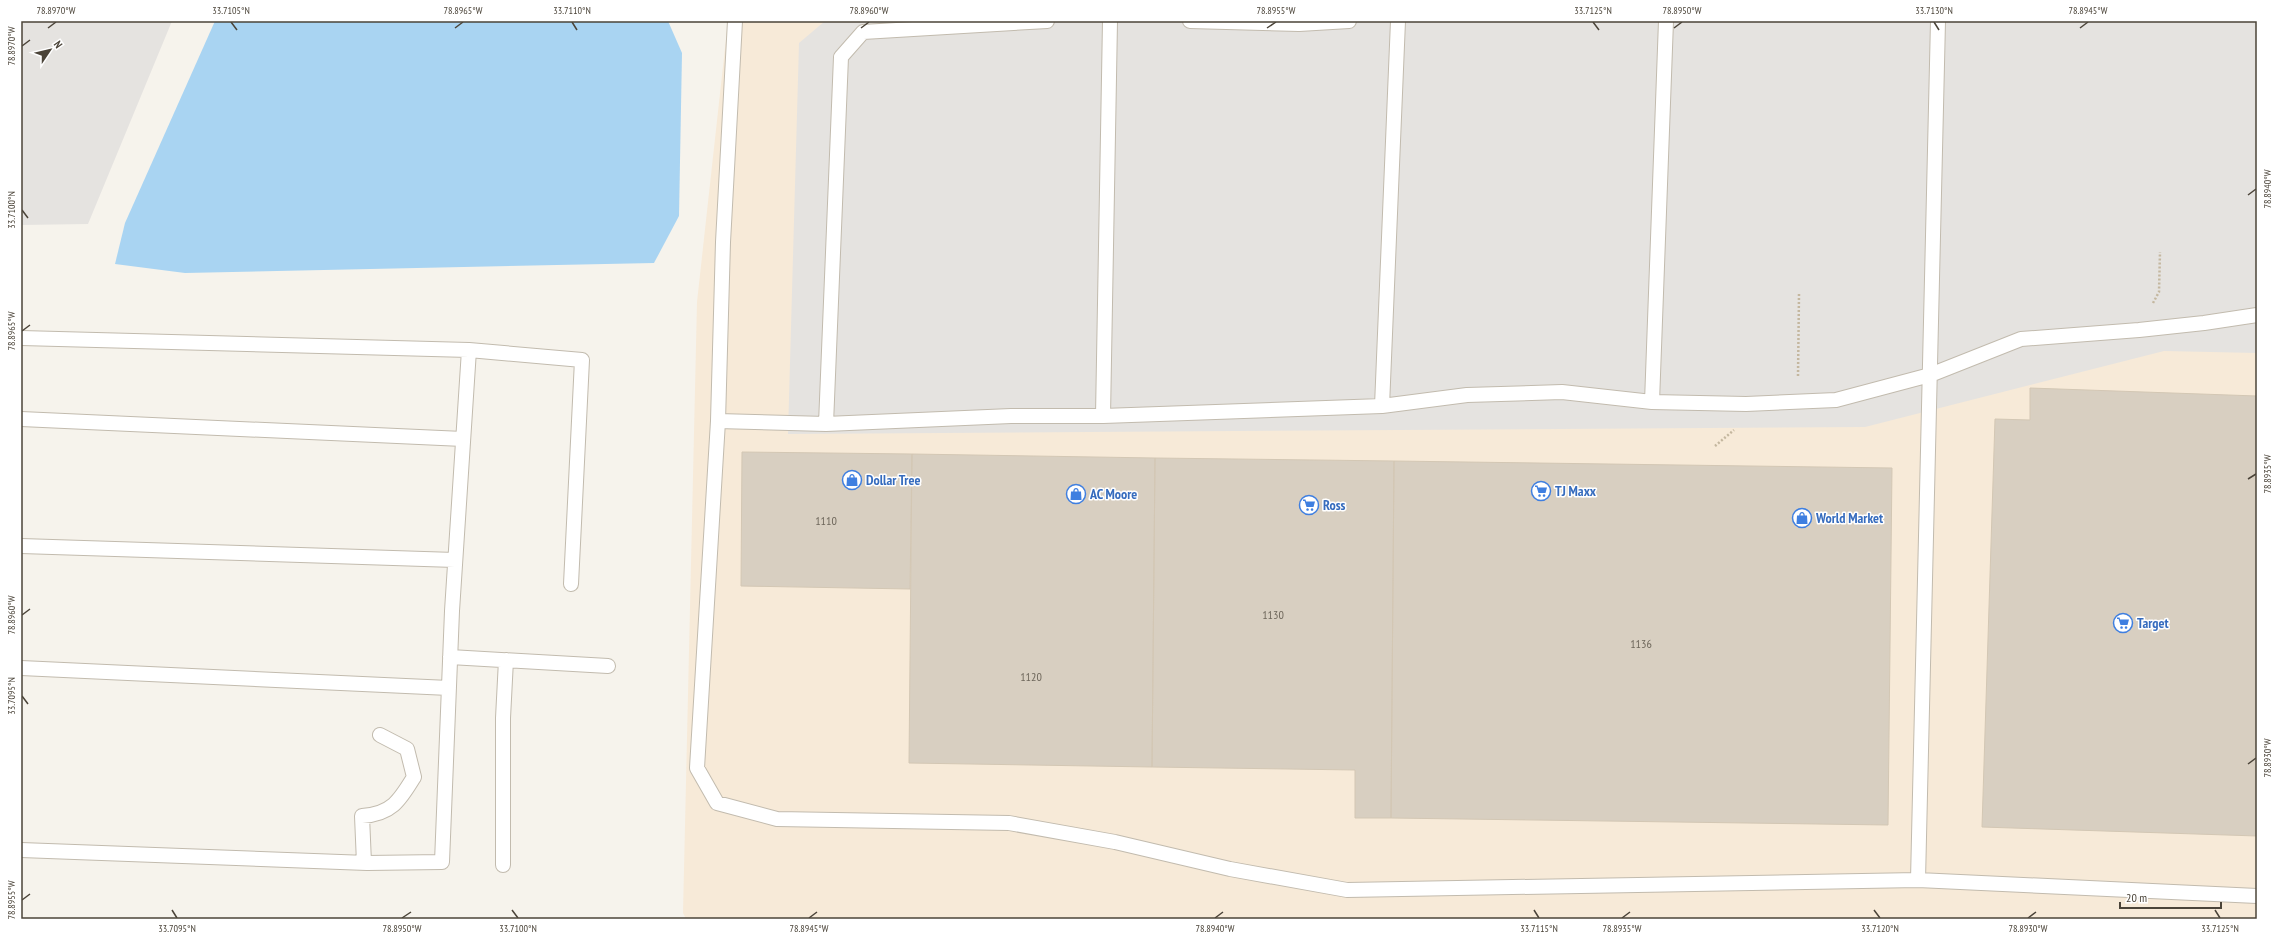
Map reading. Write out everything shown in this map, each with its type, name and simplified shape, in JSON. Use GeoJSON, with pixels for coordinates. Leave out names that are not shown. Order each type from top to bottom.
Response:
{"type":"FeatureCollection","features":[{"type":"Feature","properties":{"kind":"lane"},"geometry":{"type":"LineString","coordinates":[[735,21],[723,242],[718,421],[697,768],[717,803],[777,820],[1009,824],[1114,842],[1230,869],[1347,890],[1918,880],[2257,896]]}},
{"type":"Feature","properties":{"kind":"lane"},"geometry":{"type":"LineString","coordinates":[[826,424],[841,57],[863,32],[1047,21]]}},
{"type":"Feature","properties":{"kind":"lane"},"geometry":{"type":"LineString","coordinates":[[1103,416],[1110,21]]}},
{"type":"Feature","properties":{"kind":"lane"},"geometry":{"type":"LineString","coordinates":[[1190,21],[1299,24],[1349,21]]}},
{"type":"Feature","properties":{"kind":"lane"},"geometry":{"type":"LineString","coordinates":[[1382,406],[1398,21]]}},
{"type":"Feature","properties":{"kind":"lane"},"geometry":{"type":"LineString","coordinates":[[1652,402],[1666,21]]}},
{"type":"Feature","properties":{"kind":"lane"},"geometry":{"type":"LineString","coordinates":[[1918,880],[1938,21]]}},
{"type":"Feature","properties":{"kind":"lane"},"geometry":{"type":"LineString","coordinates":[[718,421],[826,424],[1010,416],[1103,416],[1382,406],[1467,395],[1562,392],[1652,402],[1746,404],[1836,400],[1930,375],[2021,339],[2133,331],[2204,323],[2257,314]]}},
{"type":"Feature","properties":{"kind":"lane"},"geometry":{"type":"LineString","coordinates":[[21,338],[469,350],[582,360],[571,584]]}},
{"type":"Feature","properties":{"kind":"lane"},"geometry":{"type":"LineString","coordinates":[[21,850],[364,863],[442,862],[455,560],[469,350]]}},
{"type":"Feature","properties":{"kind":"lane"},"geometry":{"type":"LineString","coordinates":[[21,419],[463,439]]}},
{"type":"Feature","properties":{"kind":"lane"},"geometry":{"type":"LineString","coordinates":[[21,546],[455,560]]}},
{"type":"Feature","properties":{"kind":"lane"},"geometry":{"type":"LineString","coordinates":[[450,657],[608,666]]}},
{"type":"Feature","properties":{"kind":"lane"},"geometry":{"type":"LineString","coordinates":[[503,865],[503,718],[506,660]]}},
{"type":"Feature","properties":{"kind":"lane"},"geometry":{"type":"LineString","coordinates":[[21,668],[449,688]]}},
{"type":"Feature","properties":{"kind":"lane"},"geometry":{"type":"LineString","coordinates":[[364,863],[362,816],[378,815],[400,800],[414,777],[407,749],[380,735]]}},
{"type":"Feature","properties":{"kind":"shaded area"},"geometry":{"type":"Polygon","coordinates":[[[21,21],[172,21],[88,224],[21,225],[21,21]]]}},
{"type":"Feature","properties":{"kind":"shaded area"},"geometry":{"type":"Polygon","coordinates":[[[728,21],[2257,21],[2257,919],[686,919],[683,913],[697,302],[728,21]]]}},
{"type":"Feature","properties":{"kind":"shaded area"},"geometry":{"type":"Polygon","coordinates":[[[825,21],[2257,21],[2257,353],[2164,351],[1865,427],[788,434],[799,43],[825,21]]]}},
{"type":"Feature","properties":{"kind":"water"},"geometry":{"type":"Polygon","coordinates":[[[215,21],[668,21],[682,53],[679,216],[654,263],[185,273],[115,264],[125,223],[215,21]]]}},
{"type":"Feature","properties":{"kind":"building","name":"Target"},"geometry":{"type":"Polygon","coordinates":[[[2030,388],[2257,396],[2257,836],[1982,827],[1995,419],[2030,420],[2030,388]]]}},
{"type":"Feature","properties":{"kind":"building"},"geometry":{"type":"Polygon","coordinates":[[[742,452],[912,454],[910,589],[741,586],[742,452]]]}},
{"type":"Feature","properties":{"kind":"building"},"geometry":{"type":"Polygon","coordinates":[[[912,454],[1155,458],[1152,767],[909,763],[912,454]]]}},
{"type":"Feature","properties":{"kind":"building"},"geometry":{"type":"Polygon","coordinates":[[[1155,458],[1394,461],[1391,818],[1355,818],[1355,770],[1152,767],[1155,458]]]}},
{"type":"Feature","properties":{"kind":"building"},"geometry":{"type":"Polygon","coordinates":[[[1394,461],[1892,468],[1888,825],[1391,818],[1394,461]]]}},
{"type":"Feature","properties":{"kind":"place","name":"Dollar Tree"},"geometry":{"type":"Point","coordinates":[852,480]}},
{"type":"Feature","properties":{"kind":"place","name":"TJ Maxx"},"geometry":{"type":"Point","coordinates":[1541,491]}},
{"type":"Feature","properties":{"kind":"place","name":"AC Moore"},"geometry":{"type":"Point","coordinates":[1076,494]}},
{"type":"Feature","properties":{"kind":"place","name":"Ross"},"geometry":{"type":"Point","coordinates":[1309,505]}},
{"type":"Feature","properties":{"kind":"place","name":"World Market"},"geometry":{"type":"Point","coordinates":[1802,518]}},
{"type":"Feature","properties":{"kind":"place","name":"Target"},"geometry":{"type":"Point","coordinates":[2123,623]}}]}
